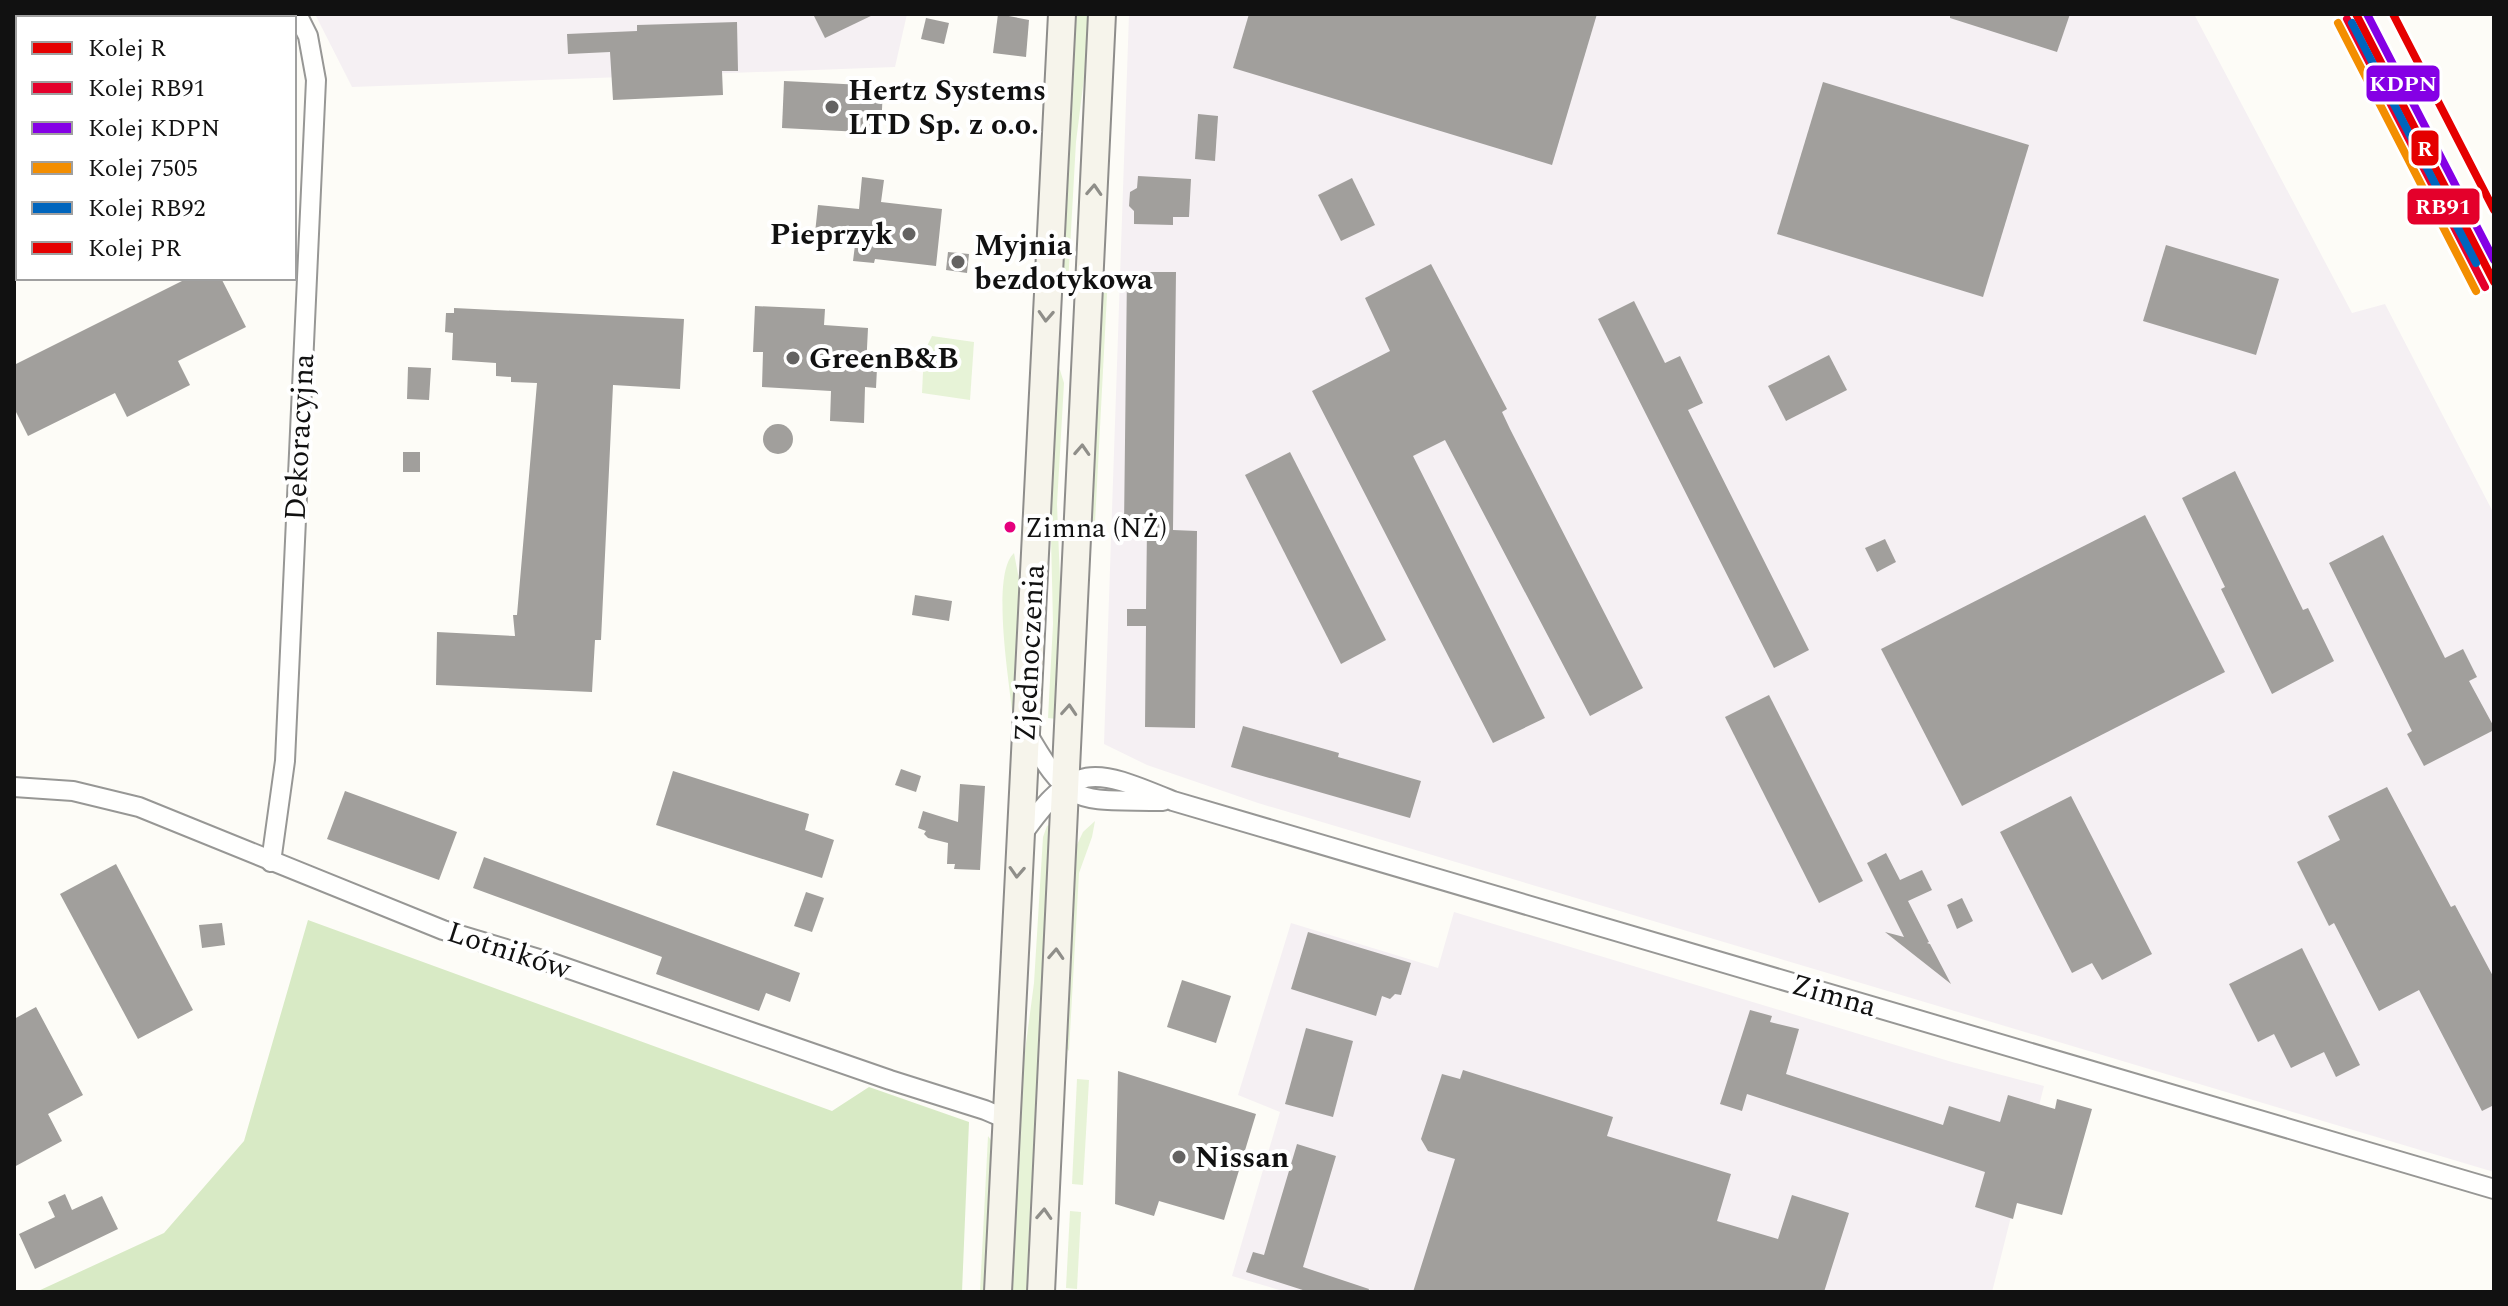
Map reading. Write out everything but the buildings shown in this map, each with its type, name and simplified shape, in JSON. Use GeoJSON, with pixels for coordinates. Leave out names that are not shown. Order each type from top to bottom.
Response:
{"type":"FeatureCollection","features":[{"type":"Feature","properties":{"kind":"main road","name":"Zjednoczenia"},"geometry":{"type":"LineString","coordinates":[[998,1292],[1062,14]]}},
{"type":"Feature","properties":{"kind":"main road","name":"Zjednoczenia"},"geometry":{"type":"LineString","coordinates":[[1041,1292],[1102,14]]}},
{"type":"Feature","properties":{"kind":"street","name":"Dekoracyjna"},"geometry":{"type":"LineString","coordinates":[[271,862],[285,761],[316,80],[308,36],[297,14]]}},
{"type":"Feature","properties":{"kind":"street"},"geometry":{"type":"LineString","coordinates":[[1026,731],[1047,768],[1065,788]]}},
{"type":"Feature","properties":{"kind":"street","name":"Zimna"},"geometry":{"type":"LineString","coordinates":[[1019,839],[1039,810],[1065,788],[1080,777],[1104,776],[1173,801],[2494,1189]]}},
{"type":"Feature","properties":{"kind":"street","name":"Lotników"},"geometry":{"type":"LineString","coordinates":[[14,787],[73,791],[139,807],[443,930],[549,962],[1006,1119]]}},
{"type":"Feature","properties":{"kind":"shaded area"},"geometry":{"type":"Polygon","coordinates":[[[315,14],[907,14],[895,67],[352,87],[315,14]]]}},
{"type":"Feature","properties":{"kind":"shaded area"},"geometry":{"type":"Polygon","coordinates":[[[1129,14],[2194,14],[2352,313],[2385,304],[2494,514],[2494,1172],[1258,803],[1147,765],[1104,744],[1129,14]]]}},
{"type":"Feature","properties":{"kind":"shaded area"},"geometry":{"type":"Polygon","coordinates":[[[1454,912],[1952,1062],[2044,1086],[1992,1292],[1286,1292],[1232,1276],[1280,1112],[1238,1095],[1291,923],[1438,968],[1454,912]]]}},
{"type":"Feature","properties":{"kind":"green space"},"geometry":{"type":"Polygon","coordinates":[[[1074,14],[1092,14],[1076,142],[1068,284],[1063,292],[1060,291],[1074,14]]]}},
{"type":"Feature","properties":{"kind":"green space"},"geometry":{"type":"Polygon","coordinates":[[[1108,275],[1095,523],[1089,515],[1101,283],[1108,275]]]}},
{"type":"Feature","properties":{"kind":"green space"},"geometry":{"type":"Polygon","coordinates":[[[932,336],[974,342],[970,400],[922,393],[924,352],[932,336]]]}},
{"type":"Feature","properties":{"kind":"green space"},"geometry":{"type":"Polygon","coordinates":[[[1057,368],[1064,383],[1057,504],[1062,631],[1057,719],[1048,718],[1053,624],[1050,493],[1057,368]]]}},
{"type":"Feature","properties":{"kind":"green space"},"geometry":{"type":"Polygon","coordinates":[[[1014,553],[1021,590],[1016,717],[1012,711],[1002,604],[1007,565],[1014,553]]]}},
{"type":"Feature","properties":{"kind":"green space"},"geometry":{"type":"Polygon","coordinates":[[[1095,821],[1079,873],[1069,1051],[1065,1046],[1075,849],[1083,832],[1095,821]]]}},
{"type":"Feature","properties":{"kind":"green space"},"geometry":{"type":"Polygon","coordinates":[[[1051,824],[1029,1292],[1008,1292],[1020,1089],[1034,983],[1043,837],[1051,824]]]}},
{"type":"Feature","properties":{"kind":"green space"},"geometry":{"type":"Polygon","coordinates":[[[308,920],[832,1111],[869,1087],[969,1122],[962,1292],[36,1292],[164,1233],[244,1141],[308,920]]]}},
{"type":"Feature","properties":{"kind":"green space"},"geometry":{"type":"Polygon","coordinates":[[[1077,1079],[1089,1080],[1083,1185],[1072,1184],[1077,1079]]]}},
{"type":"Feature","properties":{"kind":"green space"},"geometry":{"type":"Polygon","coordinates":[[[988,1136],[993,1143],[986,1292],[980,1292],[988,1136]]]}},
{"type":"Feature","properties":{"kind":"green space"},"geometry":{"type":"Polygon","coordinates":[[[1070,1211],[1081,1212],[1077,1289],[1066,1288],[1070,1211]]]}},
{"type":"Feature","properties":{"kind":"rail line","name":"R"},"geometry":{"type":"LineString","coordinates":[[2356,14],[2494,282]]}},
{"type":"Feature","properties":{"kind":"rail line","name":"KDPN"},"geometry":{"type":"LineString","coordinates":[[2367,14],[2494,260]]}},
{"type":"Feature","properties":{"kind":"rail line","name":"PR"},"geometry":{"type":"LineString","coordinates":[[2393,14],[2494,210]]}},
{"type":"Feature","properties":{"kind":"rail line","name":"RB91"},"geometry":{"type":"LineString","coordinates":[[2347,19],[2485,287]]}},
{"type":"Feature","properties":{"kind":"rail line","name":"7505"},"geometry":{"type":"LineString","coordinates":[[2338,23],[2476,291]]}},
{"type":"Feature","properties":{"kind":"rail line","name":"RB92"},"geometry":{"type":"LineString","coordinates":[[2352,23],[2476,263]]}},
{"type":"Feature","properties":{"kind":"place","name":"Hertz Systems LTD Sp. z o.o."},"geometry":{"type":"Point","coordinates":[832,107]}},
{"type":"Feature","properties":{"kind":"place","name":"Pieprzyk"},"geometry":{"type":"Point","coordinates":[909,234]}},
{"type":"Feature","properties":{"kind":"place","name":"Myjnia bezdotykowa"},"geometry":{"type":"Point","coordinates":[958,262]}},
{"type":"Feature","properties":{"kind":"place","name":"GreenB&B"},"geometry":{"type":"Point","coordinates":[793,358]}},
{"type":"Feature","properties":{"kind":"place","name":"Zimna (NŻ)"},"geometry":{"type":"Point","coordinates":[1010,527]}},
{"type":"Feature","properties":{"kind":"place","name":"Nissan"},"geometry":{"type":"Point","coordinates":[1179,1157]}}]}
